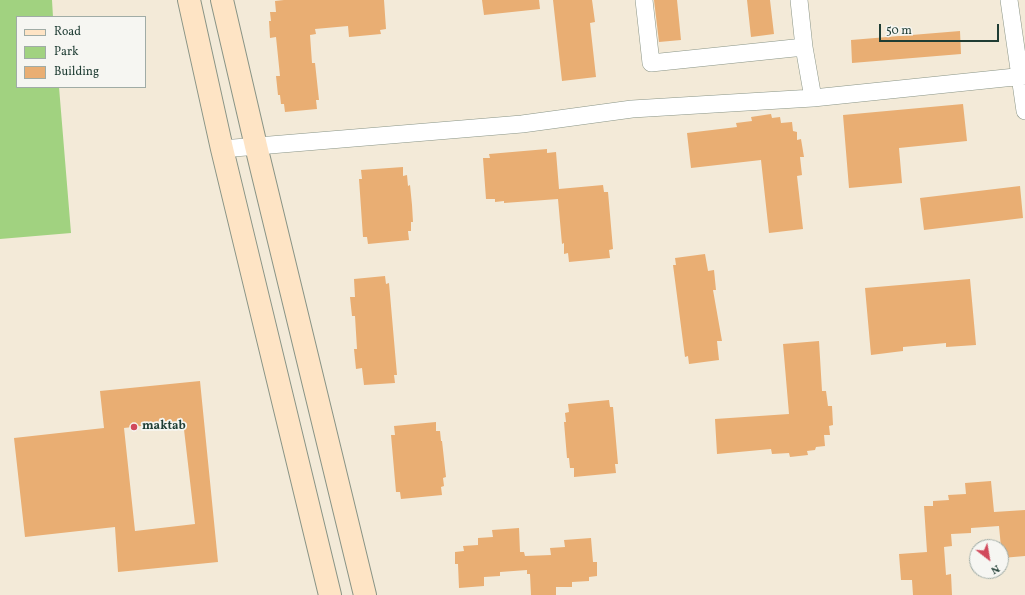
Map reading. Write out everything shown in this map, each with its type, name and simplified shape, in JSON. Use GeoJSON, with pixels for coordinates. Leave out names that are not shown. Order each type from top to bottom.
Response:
{"type":"FeatureCollection","features":[{"type":"Feature","properties":{"kind":"street"},"geometry":{"type":"LineString","coordinates":[[189,0],[222,149],[330,595]]}},
{"type":"Feature","properties":{"kind":"street"},"geometry":{"type":"LineString","coordinates":[[222,0],[364,595]]}},
{"type":"Feature","properties":{"kind":"street"},"geometry":{"type":"LineString","coordinates":[[644,0],[651,63],[804,47]]}},
{"type":"Feature","properties":{"kind":"street"},"geometry":{"type":"LineString","coordinates":[[799,0],[804,47],[813,98]]}},
{"type":"Feature","properties":{"kind":"street"},"geometry":{"type":"LineString","coordinates":[[1009,0],[1022,76],[1025,111]]}},
{"type":"Feature","properties":{"kind":"street"},"geometry":{"type":"LineString","coordinates":[[222,149],[522,124],[632,109],[813,98],[1022,76]]}},
{"type":"Feature","properties":{"kind":"green space"},"geometry":{"type":"Polygon","coordinates":[[[0,0],[52,0],[53,16],[16,16],[16,88],[59,88],[71,233],[0,239],[0,0]]]}},
{"type":"Feature","properties":{"kind":"building"},"geometry":{"type":"Polygon","coordinates":[[[384,0],[386,29],[380,30],[381,34],[349,37],[348,26],[315,29],[316,34],[310,35],[312,63],[315,63],[319,100],[316,100],[317,109],[285,112],[284,104],[281,104],[280,95],[278,95],[276,76],[280,76],[276,37],[270,38],[269,21],[271,21],[270,12],[276,12],[275,1],[384,0]]]}},
{"type":"Feature","properties":{"kind":"building"},"geometry":{"type":"Polygon","coordinates":[[[482,0],[539,0],[540,9],[484,15],[482,0]]]}},
{"type":"Feature","properties":{"kind":"building"},"geometry":{"type":"Polygon","coordinates":[[[553,0],[592,0],[595,22],[590,23],[596,77],[562,81],[553,0]]]}},
{"type":"Feature","properties":{"kind":"building"},"geometry":{"type":"Polygon","coordinates":[[[654,0],[677,0],[681,40],[659,42],[654,0]]]}},
{"type":"Feature","properties":{"kind":"building"},"geometry":{"type":"Polygon","coordinates":[[[747,0],[770,0],[774,34],[751,37],[747,0]]]}},
{"type":"Feature","properties":{"kind":"building"},"geometry":{"type":"Polygon","coordinates":[[[960,31],[961,54],[852,63],[851,40],[960,31]]]}},
{"type":"Feature","properties":{"kind":"building"},"geometry":{"type":"Polygon","coordinates":[[[963,104],[967,141],[899,148],[902,183],[849,188],[843,115],[963,104]]]}},
{"type":"Feature","properties":{"kind":"building"},"geometry":{"type":"Polygon","coordinates":[[[771,114],[772,118],[780,117],[781,123],[792,122],[793,131],[797,132],[797,140],[801,139],[804,157],[800,157],[802,175],[797,176],[803,229],[769,233],[761,160],[691,168],[687,133],[737,127],[736,123],[752,121],[751,117],[771,114]]]}},
{"type":"Feature","properties":{"kind":"building"},"geometry":{"type":"Polygon","coordinates":[[[547,149],[547,153],[556,152],[559,189],[603,185],[604,192],[608,192],[613,249],[609,250],[610,258],[569,262],[568,253],[564,254],[564,243],[562,244],[558,199],[504,203],[504,201],[495,202],[495,199],[486,199],[483,158],[490,158],[489,154],[547,149]]]}},
{"type":"Feature","properties":{"kind":"building"},"geometry":{"type":"Polygon","coordinates":[[[403,167],[403,176],[407,175],[408,186],[410,185],[412,205],[413,222],[411,222],[411,231],[408,231],[409,240],[368,244],[367,237],[363,237],[359,179],[362,179],[361,170],[403,167]]]}},
{"type":"Feature","properties":{"kind":"building"},"geometry":{"type":"Polygon","coordinates":[[[1020,186],[1023,218],[924,230],[920,198],[1020,186]]]}},
{"type":"Feature","properties":{"kind":"building"},"geometry":{"type":"Polygon","coordinates":[[[705,254],[708,271],[714,270],[716,290],[713,290],[722,341],[717,341],[719,360],[689,364],[688,356],[685,357],[673,265],[676,265],[675,258],[705,254]]]}},
{"type":"Feature","properties":{"kind":"building"},"geometry":{"type":"Polygon","coordinates":[[[385,276],[386,284],[389,283],[397,375],[394,375],[395,383],[364,385],[362,368],[356,369],[354,349],[357,349],[355,316],[352,316],[350,297],[355,297],[354,279],[385,276]]]}},
{"type":"Feature","properties":{"kind":"building"},"geometry":{"type":"Polygon","coordinates":[[[970,279],[976,345],[946,347],[946,343],[903,347],[903,351],[871,355],[865,288],[970,279]]]}},
{"type":"Feature","properties":{"kind":"building"},"geometry":{"type":"Polygon","coordinates":[[[819,341],[822,391],[826,391],[828,406],[832,406],[833,425],[829,426],[830,435],[824,435],[825,446],[816,447],[815,450],[807,451],[808,455],[790,457],[789,453],[772,454],[771,449],[717,454],[715,419],[789,414],[783,344],[819,341]]]}},
{"type":"Feature","properties":{"kind":"building"},"geometry":{"type":"Polygon","coordinates":[[[200,381],[218,562],[118,572],[115,527],[25,537],[14,438],[104,428],[100,391],[200,381]],[[183,421],[124,428],[135,531],[195,524],[183,421]]]}},
{"type":"Feature","properties":{"kind":"building"},"geometry":{"type":"Polygon","coordinates":[[[609,400],[610,407],[613,407],[618,464],[615,464],[616,473],[574,477],[574,468],[570,468],[569,458],[567,458],[564,422],[566,422],[565,413],[569,412],[568,404],[609,400]]]}},
{"type":"Feature","properties":{"kind":"building"},"geometry":{"type":"Polygon","coordinates":[[[436,422],[436,431],[440,431],[442,441],[446,477],[443,478],[444,486],[441,487],[442,495],[401,499],[400,492],[396,492],[391,435],[395,435],[394,426],[436,422]]]}},
{"type":"Feature","properties":{"kind":"building"},"geometry":{"type":"Polygon","coordinates":[[[991,481],[994,512],[1025,510],[1025,556],[1009,557],[1009,539],[1000,539],[999,526],[971,528],[971,533],[951,534],[952,546],[944,547],[946,575],[951,574],[952,595],[913,595],[912,580],[901,580],[899,554],[927,552],[924,506],[933,506],[933,501],[949,500],[948,495],[966,494],[965,483],[991,481]]]}},
{"type":"Feature","properties":{"kind":"building"},"geometry":{"type":"Polygon","coordinates":[[[519,528],[520,552],[524,552],[525,556],[551,555],[550,548],[565,547],[564,540],[591,538],[593,562],[597,562],[597,576],[589,577],[589,581],[572,582],[572,587],[556,587],[556,595],[531,595],[530,574],[527,574],[527,570],[500,572],[500,576],[484,577],[484,586],[459,588],[458,564],[455,564],[455,552],[464,551],[463,546],[478,545],[478,538],[493,537],[492,530],[519,528]]]}},
{"type":"Feature","properties":{"kind":"place","name":"maktab"},"geometry":{"type":"Point","coordinates":[134,427]}}]}
